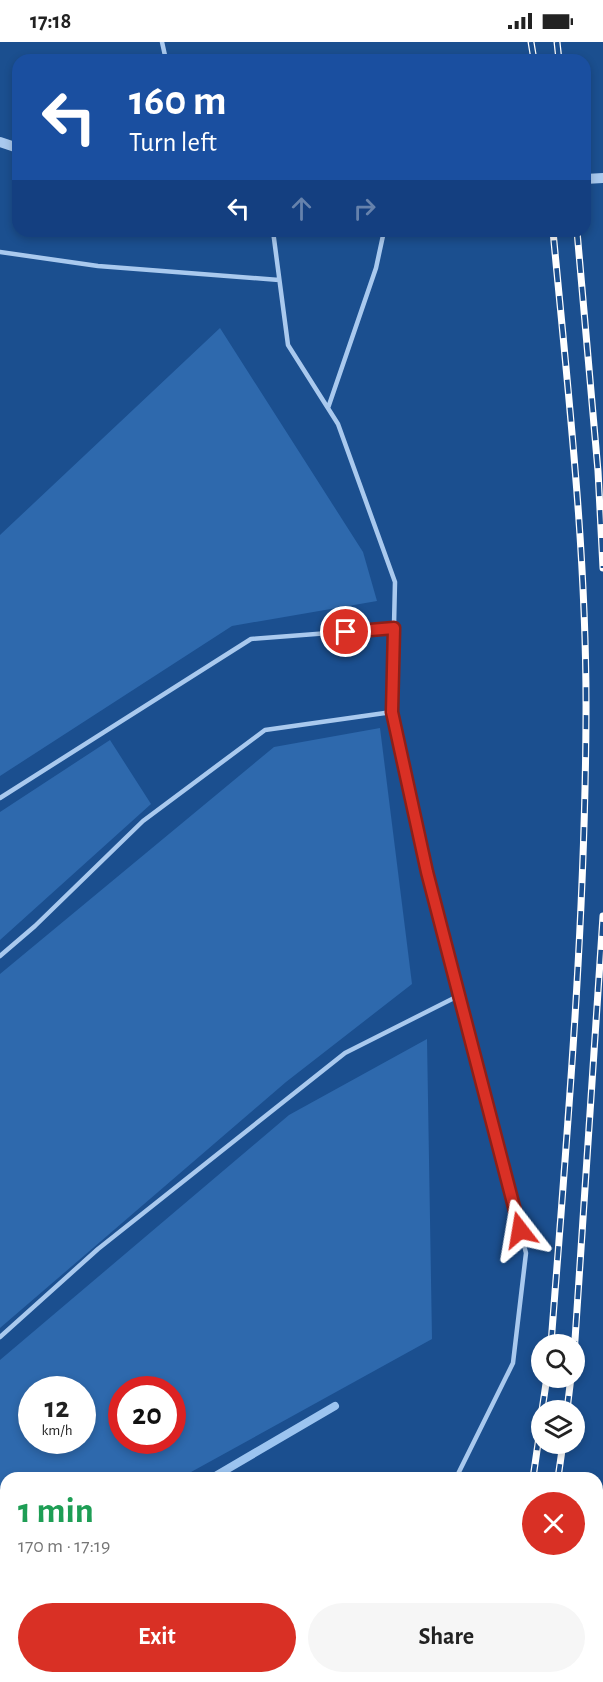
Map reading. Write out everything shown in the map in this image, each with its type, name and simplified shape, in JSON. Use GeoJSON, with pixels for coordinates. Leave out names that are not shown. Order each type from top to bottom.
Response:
{"type":"FeatureCollection","features":[{"type":"Feature","properties":{"kind":"lane"},"geometry":{"type":"LineString","coordinates":[[274,237],[288,345],[338,424],[395,582],[392,712],[427,872],[526,1252],[513,1363],[459,1472]]}},
{"type":"Feature","properties":{"kind":"lane"},"geometry":{"type":"LineString","coordinates":[[328,408],[376,268],[383,237]]}},
{"type":"Feature","properties":{"kind":"lane"},"geometry":{"type":"LineString","coordinates":[[0,252],[98,266],[279,279]]}},
{"type":"Feature","properties":{"kind":"lane"},"geometry":{"type":"LineString","coordinates":[[0,798],[251,639],[394,628]]}},
{"type":"Feature","properties":{"kind":"lane"},"geometry":{"type":"LineString","coordinates":[[0,956],[35,926],[143,821],[265,730],[392,712]]}},
{"type":"Feature","properties":{"kind":"lane"},"geometry":{"type":"LineString","coordinates":[[0,1337],[98,1249],[345,1053],[460,995]]}},
{"type":"Feature","properties":{"kind":"shaded area"},"geometry":{"type":"Polygon","coordinates":[[[220,328],[363,552],[377,601],[232,626],[0,776],[0,535],[220,328]]]}},
{"type":"Feature","properties":{"kind":"shaded area"},"geometry":{"type":"Polygon","coordinates":[[[380,728],[412,984],[286,1082],[0,1328],[0,974],[274,747],[380,728]]]}},
{"type":"Feature","properties":{"kind":"shaded area"},"geometry":{"type":"Polygon","coordinates":[[[110,740],[151,804],[0,940],[0,812],[110,740]]]}},
{"type":"Feature","properties":{"kind":"shaded area"},"geometry":{"type":"Polygon","coordinates":[[[427,1039],[432,1339],[191,1472],[0,1472],[0,1360],[289,1115],[427,1039]]]}},
{"type":"Feature","properties":{"kind":"waterway"},"geometry":{"type":"LineString","coordinates":[[222,1472],[335,1406]]}},
{"type":"Feature","properties":{"kind":"railway"},"geometry":{"type":"LineString","coordinates":[[531,42],[533,54]]}},
{"type":"Feature","properties":{"kind":"railway"},"geometry":{"type":"LineString","coordinates":[[557,42],[558,54]]}},
{"type":"Feature","properties":{"kind":"railway"},"geometry":{"type":"LineString","coordinates":[[552,1334],[579,953],[586,717],[580,535],[554,237]]}},
{"type":"Feature","properties":{"kind":"railway"},"geometry":{"type":"LineString","coordinates":[[578,237],[598,471],[603,568]]}},
{"type":"Feature","properties":{"kind":"railway"},"geometry":{"type":"LineString","coordinates":[[575,1334],[603,916]]}},
{"type":"Feature","properties":{"kind":"railway"},"geometry":{"type":"LineString","coordinates":[[544,1400],[545,1388]]}},
{"type":"Feature","properties":{"kind":"railway"},"geometry":{"type":"LineString","coordinates":[[568,1400],[570,1388]]}},
{"type":"Feature","properties":{"kind":"railway"},"geometry":{"type":"LineString","coordinates":[[534,1472],[536,1454]]}},
{"type":"Feature","properties":{"kind":"railway"},"geometry":{"type":"LineString","coordinates":[[559,1472],[561,1454]]}},
{"type":"Feature","properties":{"kind":"route"},"geometry":{"type":"LineString","coordinates":[[346,632],[394,628],[392,712],[427,872],[520,1230]]}}]}
